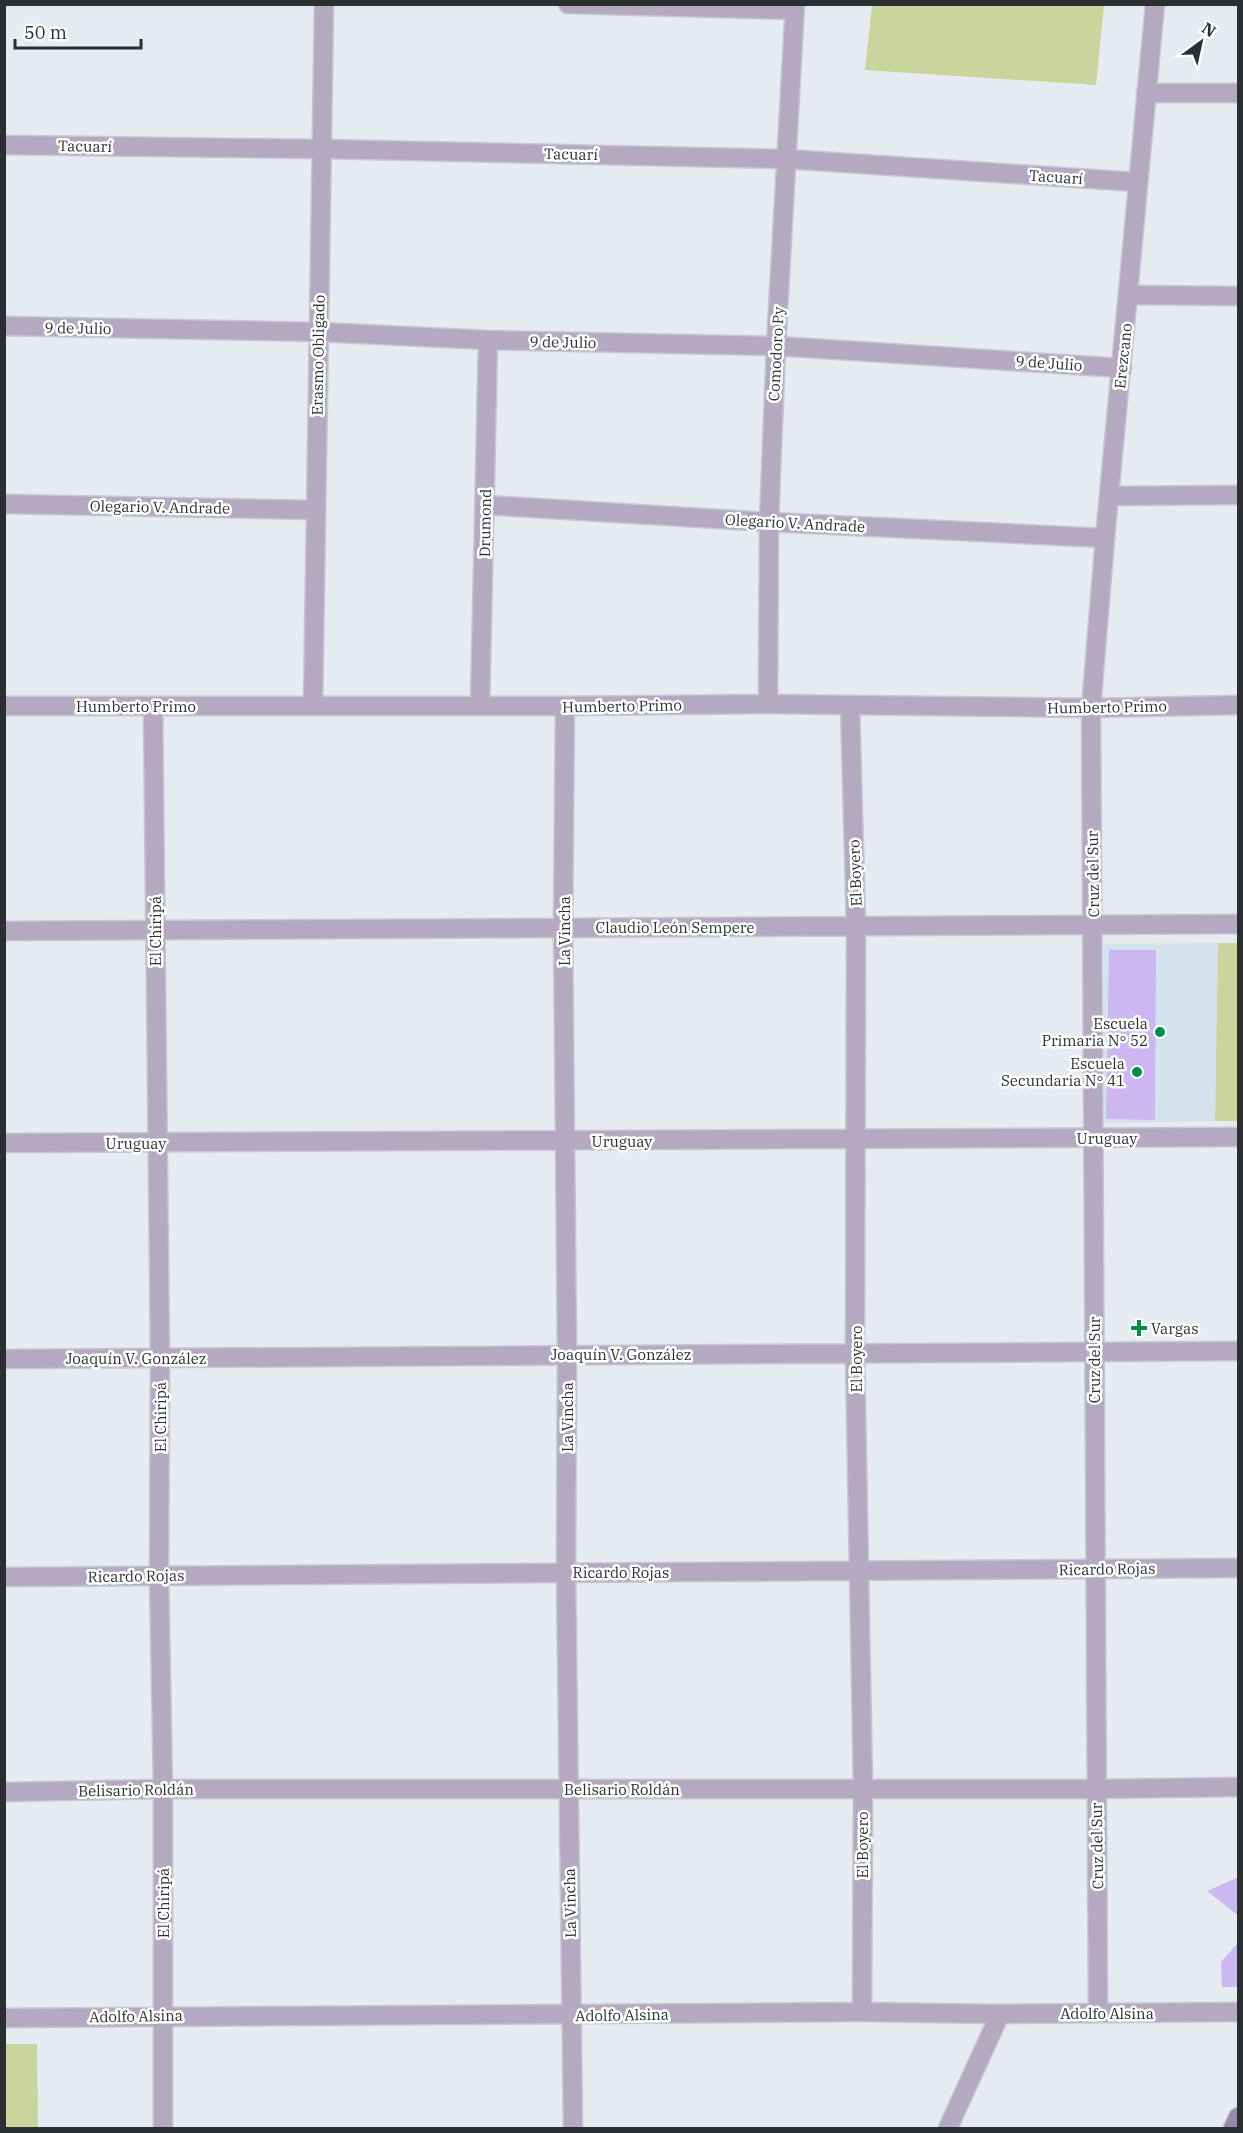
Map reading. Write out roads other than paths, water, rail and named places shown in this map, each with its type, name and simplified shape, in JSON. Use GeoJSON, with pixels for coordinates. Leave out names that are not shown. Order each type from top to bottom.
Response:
{"type":"FeatureCollection","features":[{"type":"Feature","properties":{"kind":"main road"},"geometry":{"type":"LineString","coordinates":[[1233,2128],[1239,2117]]}},
{"type":"Feature","properties":{"kind":"street","name":"Erasmo Obligado"},"geometry":{"type":"LineString","coordinates":[[313,706],[324,4]]}},
{"type":"Feature","properties":{"kind":"street"},"geometry":{"type":"LineString","coordinates":[[568,4],[795,7]]}},
{"type":"Feature","properties":{"kind":"street","name":"Erezcano"},"geometry":{"type":"LineString","coordinates":[[1091,708],[1129,295],[1137,182],[1155,4]]}},
{"type":"Feature","properties":{"kind":"street","name":"Comodoro Py"},"geometry":{"type":"LineString","coordinates":[[768,704],[769,522],[776,346],[795,7]]}},
{"type":"Feature","properties":{"kind":"street"},"geometry":{"type":"LineString","coordinates":[[1146,93],[1239,93]]}},
{"type":"Feature","properties":{"kind":"street","name":"Tacuarí"},"geometry":{"type":"LineString","coordinates":[[4,145],[786,159],[1137,182]]}},
{"type":"Feature","properties":{"kind":"street"},"geometry":{"type":"LineString","coordinates":[[1129,295],[1239,296]]}},
{"type":"Feature","properties":{"kind":"street","name":"9 de Julio"},"geometry":{"type":"LineString","coordinates":[[4,326],[319,332],[488,340],[776,346],[1122,368]]}},
{"type":"Feature","properties":{"kind":"street","name":"Drumond"},"geometry":{"type":"LineString","coordinates":[[480,706],[488,340]]}},
{"type":"Feature","properties":{"kind":"street"},"geometry":{"type":"LineString","coordinates":[[1109,496],[1239,495]]}},
{"type":"Feature","properties":{"kind":"street","name":"Olegario V. Andrade"},"geometry":{"type":"LineString","coordinates":[[4,504],[315,510]]}},
{"type":"Feature","properties":{"kind":"street","name":"Olegario V. Andrade"},"geometry":{"type":"LineString","coordinates":[[485,505],[769,522],[1105,538]]}},
{"type":"Feature","properties":{"kind":"street","name":"Humberto Primo"},"geometry":{"type":"LineString","coordinates":[[4,706],[768,704],[1091,708],[1239,705]]}},
{"type":"Feature","properties":{"kind":"street","name":"El Boyero"},"geometry":{"type":"LineString","coordinates":[[850,705],[856,926],[855,1354],[863,1788],[862,2012]]}},
{"type":"Feature","properties":{"kind":"street","name":"El Chiripá"},"geometry":{"type":"LineString","coordinates":[[153,706],[160,1358],[159,1575],[163,1789],[163,2128]]}},
{"type":"Feature","properties":{"kind":"street","name":"La Vincha"},"geometry":{"type":"LineString","coordinates":[[565,706],[563,928],[567,1354],[566,1572],[573,2128]]}},
{"type":"Feature","properties":{"kind":"street","name":"Cruz del Sur"},"geometry":{"type":"LineString","coordinates":[[1091,708],[1094,925],[1098,2012]]}},
{"type":"Feature","properties":{"kind":"street","name":"Claudio León Sempere"},"geometry":{"type":"LineString","coordinates":[[4,931],[1239,924]]}},
{"type":"Feature","properties":{"kind":"street","name":"Uruguay"},"geometry":{"type":"LineString","coordinates":[[4,1143],[1239,1137]]}},
{"type":"Feature","properties":{"kind":"street","name":"Joaquín V. González"},"geometry":{"type":"LineString","coordinates":[[4,1359],[1239,1351]]}},
{"type":"Feature","properties":{"kind":"street","name":"Ricardo Rojas"},"geometry":{"type":"LineString","coordinates":[[4,1577],[1239,1568]]}},
{"type":"Feature","properties":{"kind":"street","name":"Belisario Roldán"},"geometry":{"type":"LineString","coordinates":[[4,1792],[163,1789],[1239,1787]]}},
{"type":"Feature","properties":{"kind":"street","name":"Adolfo Alsina"},"geometry":{"type":"LineString","coordinates":[[4,2018],[862,2012],[1000,2014],[1239,2012]]}},
{"type":"Feature","properties":{"kind":"street"},"geometry":{"type":"LineString","coordinates":[[948,2128],[1000,2014]]}},
{"type":"Feature","properties":{"kind":"place","name":"Escuela Primaria N° 52"},"geometry":{"type":"Point","coordinates":[1160,1032]}},
{"type":"Feature","properties":{"kind":"place","name":"Escuela Secundaria N° 41"},"geometry":{"type":"Point","coordinates":[1137,1072]}},
{"type":"Feature","properties":{"kind":"place","name":"Vargas"},"geometry":{"type":"Point","coordinates":[1139,1328]}}]}
